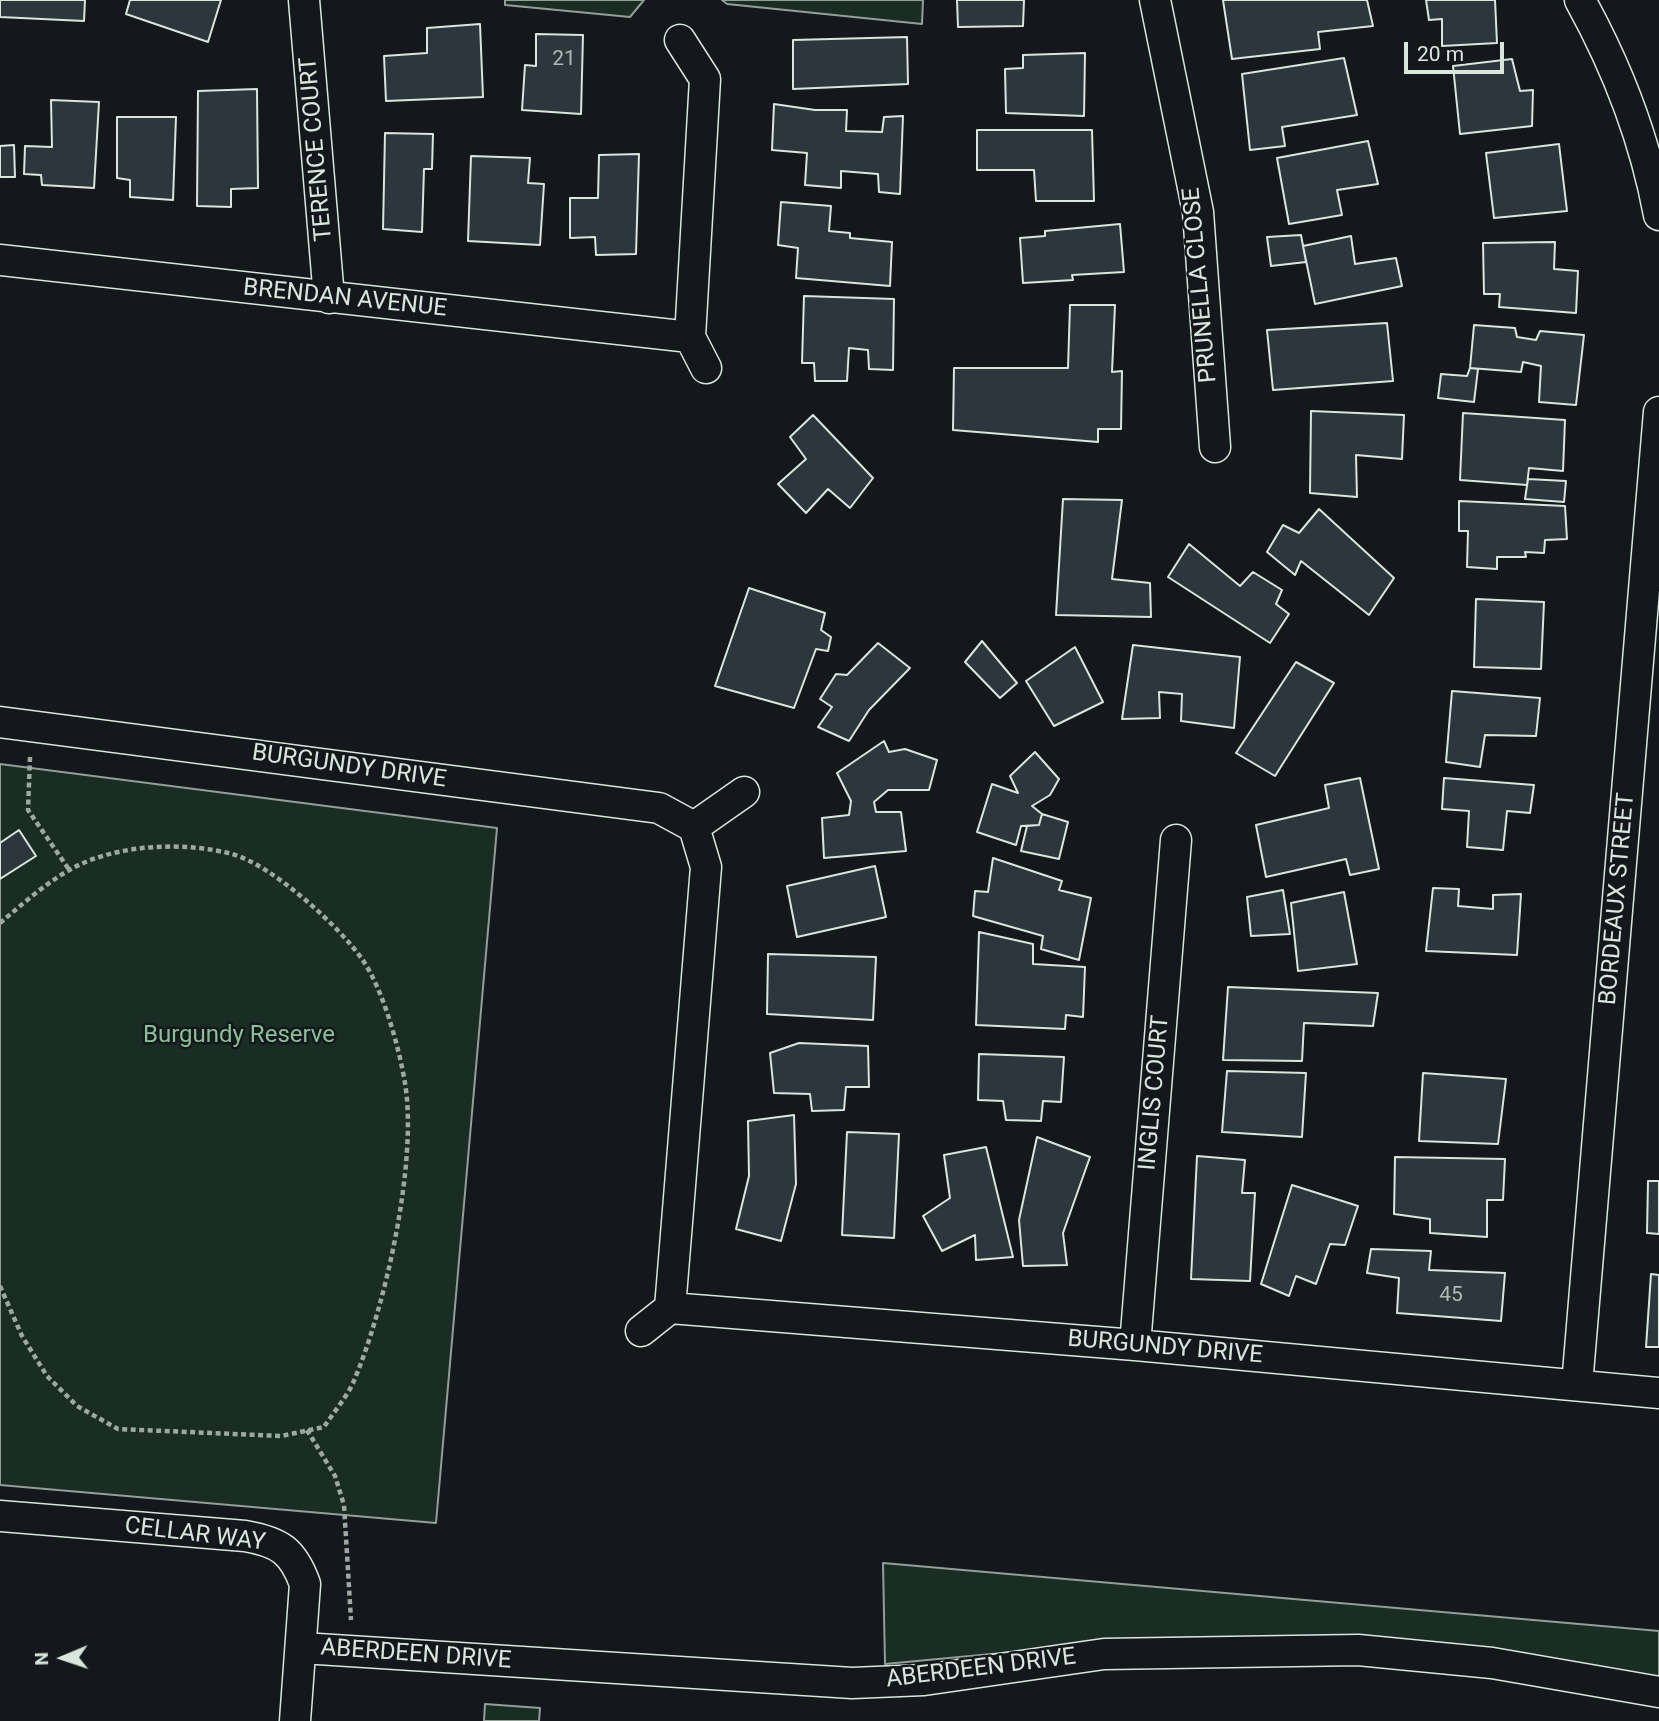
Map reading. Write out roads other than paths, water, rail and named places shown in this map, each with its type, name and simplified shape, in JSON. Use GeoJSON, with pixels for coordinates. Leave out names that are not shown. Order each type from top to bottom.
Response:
{"type":"FeatureCollection","features":[{"type":"Feature","properties":{"kind":"street","name":"TERENCE COURT"},"geometry":{"type":"LineString","coordinates":[[304,0],[329,298]]}},
{"type":"Feature","properties":{"kind":"street","name":"PRUNELLA CLOSE"},"geometry":{"type":"LineString","coordinates":[[1155,0],[1198,212],[1215,447]]}},
{"type":"Feature","properties":{"kind":"street"},"geometry":{"type":"LineString","coordinates":[[1580,0],[1613,64],[1650,167],[1659,215]]}},
{"type":"Feature","properties":{"kind":"street"},"geometry":{"type":"LineString","coordinates":[[680,40],[705,79],[690,337],[706,368]]}},
{"type":"Feature","properties":{"kind":"street","name":"BRENDAN AVENUE"},"geometry":{"type":"LineString","coordinates":[[0,260],[690,337]]}},
{"type":"Feature","properties":{"kind":"street","name":"BORDEAUX STREET"},"geometry":{"type":"LineString","coordinates":[[1577,1385],[1657,481],[1659,412]]}},
{"type":"Feature","properties":{"kind":"street","name":"BURGUNDY DRIVE"},"geometry":{"type":"LineString","coordinates":[[0,722],[659,808],[694,827]]}},
{"type":"Feature","properties":{"kind":"street"},"geometry":{"type":"LineString","coordinates":[[642,1331],[670,1308],[706,867],[694,827],[744,792]]}},
{"type":"Feature","properties":{"kind":"street","name":"INGLIS COURT"},"geometry":{"type":"LineString","coordinates":[[1135,1345],[1176,840]]}},
{"type":"Feature","properties":{"kind":"street","name":"BURGUNDY DRIVE"},"geometry":{"type":"LineString","coordinates":[[670,1308],[1135,1345],[1659,1393]]}},
{"type":"Feature","properties":{"kind":"street","name":"CELLAR WAY"},"geometry":{"type":"LineString","coordinates":[[0,1516],[264,1539],[285,1549],[299,1566],[306,1584],[295,1721]]}},
{"type":"Feature","properties":{"kind":"street","name":"ABERDEEN DRIVE"},"geometry":{"type":"LineString","coordinates":[[302,1648],[852,1683],[924,1680],[1104,1654],[1358,1650],[1492,1663],[1659,1692]]}},
{"type":"Feature","properties":{"kind":"park label","name":"Burgundy Reserve"},"geometry":{"type":"Point","coordinates":[239,1036]}}]}
